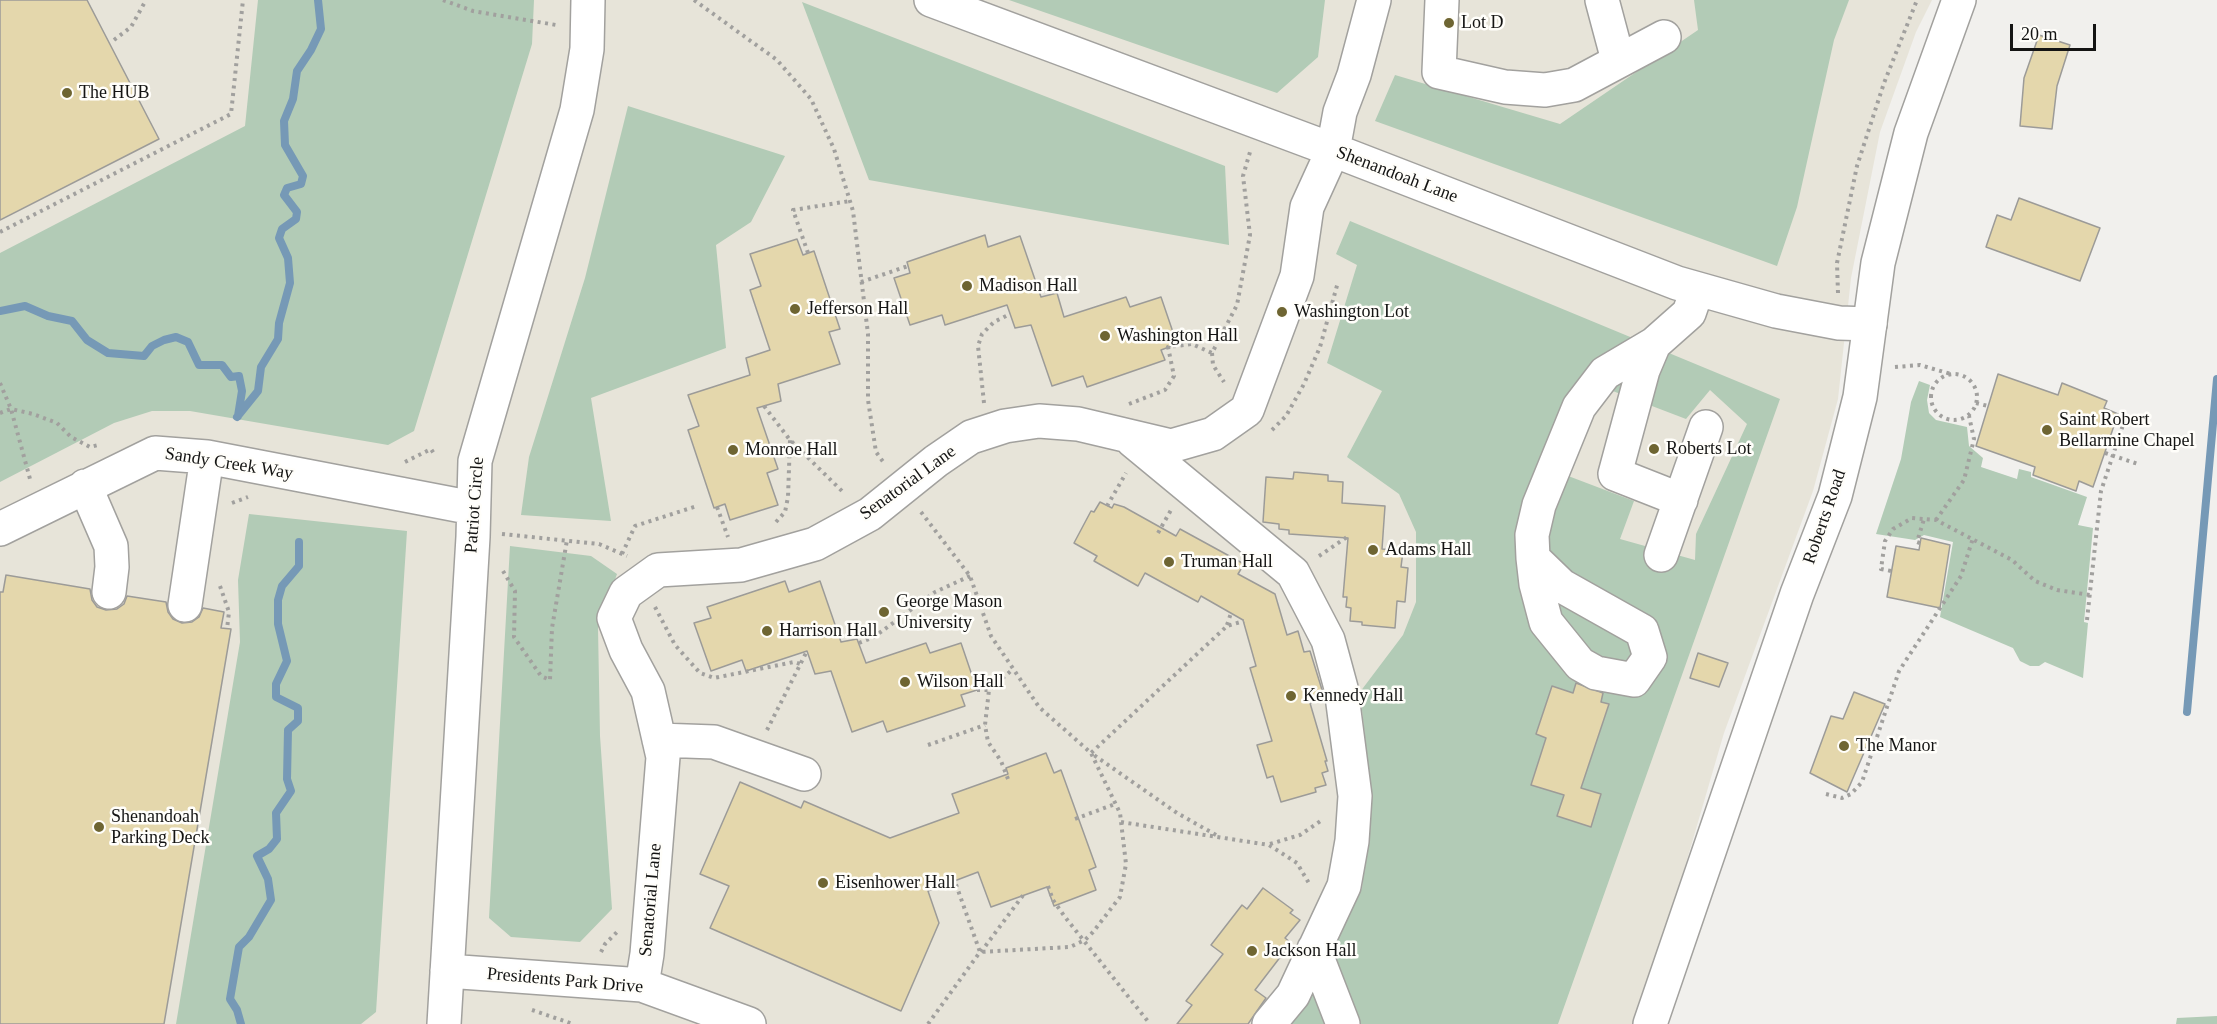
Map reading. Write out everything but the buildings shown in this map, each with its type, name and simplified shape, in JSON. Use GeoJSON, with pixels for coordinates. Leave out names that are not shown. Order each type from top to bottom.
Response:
{"type":"FeatureCollection","features":[{"type":"Feature","properties":{"kind":"street","name":"Patriot Circle"},"geometry":{"type":"LineString","coordinates":[[444,1024],[474,461],[577,110],[587,49],[588,0]]}},
{"type":"Feature","properties":{"kind":"street","name":"Shenandoah Lane"},"geometry":{"type":"LineString","coordinates":[[931,0],[1333,150],[1698,290],[1776,311],[1839,322],[1870,324]]}},
{"type":"Feature","properties":{"kind":"street","name":"Senatorial Lane"},"geometry":{"type":"LineString","coordinates":[[642,985],[647,954],[663,757],[648,691],[626,650],[614,618],[626,593],[658,570],[741,565],[815,544],[870,514],[971,437],[987,432],[1039,421],[1078,424],[1171,446],[1213,434],[1247,410],[1297,276],[1308,207],[1333,150],[1340,112],[1354,75],[1374,0]]}},
{"type":"Feature","properties":{"kind":"street"},"geometry":{"type":"LineString","coordinates":[[1442,0],[1439,72],[1505,87],[1545,90],[1574,85],[1664,37]]}},
{"type":"Feature","properties":{"kind":"street"},"geometry":{"type":"LineString","coordinates":[[1602,0],[1618,60]]}},
{"type":"Feature","properties":{"kind":"street","name":"Roberts Road"},"geometry":{"type":"LineString","coordinates":[[1650,1024],[1797,594],[1835,496],[1860,397],[1878,263],[1911,133],[1959,0]]}},
{"type":"Feature","properties":{"kind":"street"},"geometry":{"type":"LineString","coordinates":[[1533,558],[1532,535],[1539,505],[1579,407],[1605,373],[1654,345],[1689,313],[1698,290]]}},
{"type":"Feature","properties":{"kind":"street"},"geometry":{"type":"LineString","coordinates":[[1654,345],[1643,370],[1615,474],[1681,500]]}},
{"type":"Feature","properties":{"kind":"street"},"geometry":{"type":"LineString","coordinates":[[1661,555],[1706,428]]}},
{"type":"Feature","properties":{"kind":"street"},"geometry":{"type":"LineString","coordinates":[[1123,433],[1293,573],[1331,650],[1347,718],[1355,796],[1352,841],[1344,886],[1293,995],[1269,1024]]}},
{"type":"Feature","properties":{"kind":"street","name":"Sandy Creek Way"},"geometry":{"type":"LineString","coordinates":[[0,529],[155,453],[207,457],[473,507]]}},
{"type":"Feature","properties":{"kind":"street"},"geometry":{"type":"LineString","coordinates":[[185,605],[207,457]]}},
{"type":"Feature","properties":{"kind":"street"},"geometry":{"type":"LineString","coordinates":[[85,486],[111,546],[109,592]]}},
{"type":"Feature","properties":{"kind":"street"},"geometry":{"type":"LineString","coordinates":[[659,740],[714,742],[804,774]]}},
{"type":"Feature","properties":{"kind":"street"},"geometry":{"type":"LineString","coordinates":[[1314,949],[1343,1024]]}},
{"type":"Feature","properties":{"kind":"street","name":"Presidents Park Drive"},"geometry":{"type":"LineString","coordinates":[[447,971],[642,985],[749,1024]]}},
{"type":"Feature","properties":{"kind":"path"},"geometry":{"type":"LineString","coordinates":[[114,40],[131,27],[146,0]]}},
{"type":"Feature","properties":{"kind":"path"},"geometry":{"type":"LineString","coordinates":[[0,232],[231,114],[243,0]]}},
{"type":"Feature","properties":{"kind":"path"},"geometry":{"type":"LineString","coordinates":[[443,0],[473,11],[558,26]]}},
{"type":"Feature","properties":{"kind":"path"},"geometry":{"type":"LineString","coordinates":[[694,0],[777,60],[811,99],[834,148],[850,201],[867,334],[867,400],[876,452],[970,576],[991,636],[1039,707],[1091,753],[1177,813],[1216,835]]}},
{"type":"Feature","properties":{"kind":"path"},"geometry":{"type":"LineString","coordinates":[[1837,263],[1857,166],[1884,83],[1917,0]]}},
{"type":"Feature","properties":{"kind":"path"},"geometry":{"type":"LineString","coordinates":[[1227,386],[1213,365],[1212,353],[1237,305],[1250,235],[1243,176],[1250,150]]}},
{"type":"Feature","properties":{"kind":"path"},"geometry":{"type":"LineString","coordinates":[[808,253],[793,210],[850,201]]}},
{"type":"Feature","properties":{"kind":"path"},"geometry":{"type":"LineString","coordinates":[[861,282],[908,266]]}},
{"type":"Feature","properties":{"kind":"path"},"geometry":{"type":"LineString","coordinates":[[987,432],[978,346],[982,334],[994,322],[1010,314]]}},
{"type":"Feature","properties":{"kind":"path"},"geometry":{"type":"LineString","coordinates":[[1123,433],[1112,410],[1165,390],[1174,376],[1168,347],[1191,345],[1212,353]]}},
{"type":"Feature","properties":{"kind":"path"},"geometry":{"type":"LineString","coordinates":[[1920,365],[1959,375],[1972,382],[1977,396],[1969,416],[1974,439],[1964,480],[1936,520]]}},
{"type":"Feature","properties":{"kind":"path"},"geometry":{"type":"LineString","coordinates":[[1951,374],[1937,381],[1932,387],[1931,403],[1940,416],[1948,420],[1955,421],[1969,416]]}},
{"type":"Feature","properties":{"kind":"path"},"geometry":{"type":"LineString","coordinates":[[0,383],[11,409],[33,490]]}},
{"type":"Feature","properties":{"kind":"path"},"geometry":{"type":"LineString","coordinates":[[1976,403],[1988,406]]}},
{"type":"Feature","properties":{"kind":"path"},"geometry":{"type":"LineString","coordinates":[[764,406],[790,440],[870,514]]}},
{"type":"Feature","properties":{"kind":"path"},"geometry":{"type":"LineString","coordinates":[[0,413],[11,409],[57,423],[71,437],[90,447],[109,443]]}},
{"type":"Feature","properties":{"kind":"path"},"geometry":{"type":"LineString","coordinates":[[2087,620],[2101,491],[2126,416]]}},
{"type":"Feature","properties":{"kind":"path"},"geometry":{"type":"LineString","coordinates":[[774,525],[785,512],[788,497],[790,440]]}},
{"type":"Feature","properties":{"kind":"path"},"geometry":{"type":"LineString","coordinates":[[2105,453],[2138,464]]}},
{"type":"Feature","properties":{"kind":"path"},"geometry":{"type":"LineString","coordinates":[[622,554],[635,526],[698,506]]}},
{"type":"Feature","properties":{"kind":"path"},"geometry":{"type":"LineString","coordinates":[[717,507],[730,542]]}},
{"type":"Feature","properties":{"kind":"path"},"geometry":{"type":"LineString","coordinates":[[1891,571],[1881,570],[1885,541],[1893,530],[1912,519],[1936,520],[2012,560],[2035,581],[2057,590],[2090,595]]}},
{"type":"Feature","properties":{"kind":"path"},"geometry":{"type":"LineString","coordinates":[[1920,543],[1917,542],[1924,519]]}},
{"type":"Feature","properties":{"kind":"path"},"geometry":{"type":"LineString","coordinates":[[502,534],[599,544],[635,560],[648,578],[655,607],[675,645],[700,673],[714,678],[794,662],[800,664]]}},
{"type":"Feature","properties":{"kind":"path"},"geometry":{"type":"LineString","coordinates":[[1293,573],[1350,535]]}},
{"type":"Feature","properties":{"kind":"path"},"geometry":{"type":"LineString","coordinates":[[1826,794],[1842,798],[1851,795],[1862,782],[1899,670],[1961,576],[1973,538]]}},
{"type":"Feature","properties":{"kind":"path"},"geometry":{"type":"LineString","coordinates":[[499,564],[515,591],[514,637],[541,676],[550,680],[552,628],[567,540]]}},
{"type":"Feature","properties":{"kind":"path"},"geometry":{"type":"LineString","coordinates":[[859,643],[874,637],[935,592],[970,576]]}},
{"type":"Feature","properties":{"kind":"path"},"geometry":{"type":"LineString","coordinates":[[1227,626],[1231,613]]}},
{"type":"Feature","properties":{"kind":"path"},"geometry":{"type":"LineString","coordinates":[[1091,753],[1227,626],[1244,621]]}},
{"type":"Feature","properties":{"kind":"path"},"geometry":{"type":"LineString","coordinates":[[764,736],[807,651]]}},
{"type":"Feature","properties":{"kind":"path"},"geometry":{"type":"LineString","coordinates":[[1008,779],[1001,761],[988,742],[985,725],[989,690],[1012,669]]}},
{"type":"Feature","properties":{"kind":"path"},"geometry":{"type":"LineString","coordinates":[[978,690],[989,690]]}},
{"type":"Feature","properties":{"kind":"path"},"geometry":{"type":"LineString","coordinates":[[928,745],[985,725]]}},
{"type":"Feature","properties":{"kind":"path"},"geometry":{"type":"LineString","coordinates":[[981,952],[1070,947],[1085,940],[1120,897],[1125,864],[1121,822],[1091,753]]}},
{"type":"Feature","properties":{"kind":"path"},"geometry":{"type":"LineString","coordinates":[[1121,822],[1269,844],[1300,836],[1355,796]]}},
{"type":"Feature","properties":{"kind":"path"},"geometry":{"type":"LineString","coordinates":[[1075,819],[1115,804]]}},
{"type":"Feature","properties":{"kind":"path"},"geometry":{"type":"LineString","coordinates":[[1269,844],[1297,863],[1312,886]]}},
{"type":"Feature","properties":{"kind":"path"},"geometry":{"type":"LineString","coordinates":[[954,879],[981,952]]}},
{"type":"Feature","properties":{"kind":"path"},"geometry":{"type":"LineString","coordinates":[[1048,886],[1053,900],[1150,1024]]}},
{"type":"Feature","properties":{"kind":"path"},"geometry":{"type":"LineString","coordinates":[[928,1024],[1024,894]]}},
{"type":"Feature","properties":{"kind":"shaded area","name":"George Mason University"},"geometry":{"type":"Polygon","coordinates":[[[0,0],[1932,0],[1916,32],[1880,132],[1851,278],[1838,399],[1813,491],[1724,733],[1639,1024],[0,1024],[0,0]]]}},
{"type":"Feature","properties":{"kind":"green space"},"geometry":{"type":"Polygon","coordinates":[[[258,0],[534,0],[532,44],[414,431],[388,445],[190,411],[152,411],[114,423],[0,482],[0,253],[245,126],[258,0]]]}},
{"type":"Feature","properties":{"kind":"green space"},"geometry":{"type":"Polygon","coordinates":[[[1009,0],[1325,0],[1318,57],[1277,93],[1009,0]]]}},
{"type":"Feature","properties":{"kind":"green space"},"geometry":{"type":"Polygon","coordinates":[[[1694,0],[1849,0],[1834,40],[1797,207],[1777,266],[1375,121],[1395,75],[1560,124],[1698,30],[1694,0]]]}},
{"type":"Feature","properties":{"kind":"green space"},"geometry":{"type":"Polygon","coordinates":[[[802,2],[1225,166],[1229,245],[869,180],[802,2]]]}},
{"type":"Feature","properties":{"kind":"green space"},"geometry":{"type":"Polygon","coordinates":[[[628,106],[785,156],[751,222],[716,245],[726,348],[591,398],[611,521],[521,515],[529,457],[585,278],[628,106]]]}},
{"type":"Feature","properties":{"kind":"green space"},"geometry":{"type":"Polygon","coordinates":[[[1350,221],[1780,399],[1558,1024],[1291,1024],[1308,1003],[1362,888],[1371,792],[1360,692],[1403,635],[1416,602],[1416,532],[1399,494],[1347,457],[1382,391],[1327,363],[1357,265],[1336,254],[1350,221]],[[1597,385],[1563,474],[1634,501],[1620,539],[1695,560],[1696,534],[1747,424],[1710,390],[1686,419],[1597,385]]]}},
{"type":"Feature","properties":{"kind":"green space"},"geometry":{"type":"Polygon","coordinates":[[[1919,381],[1930,385],[1927,400],[1929,413],[1936,420],[1967,427],[1969,446],[1983,458],[1981,467],[2017,479],[2019,469],[2031,472],[2031,477],[2087,497],[2078,525],[2093,528],[2084,622],[2088,623],[2083,678],[2045,662],[2039,666],[2030,666],[2020,661],[2013,648],[1940,617],[1953,542],[1924,535],[1915,540],[1876,534],[1901,459],[1911,402],[1919,381]]]}},
{"type":"Feature","properties":{"kind":"green space"},"geometry":{"type":"Polygon","coordinates":[[[249,514],[407,531],[376,1012],[361,1024],[176,1024],[240,642],[238,580],[249,514]]]}},
{"type":"Feature","properties":{"kind":"green space"},"geometry":{"type":"Polygon","coordinates":[[[510,546],[591,556],[617,574],[598,628],[600,736],[612,909],[580,942],[511,937],[489,918],[510,546]]]}},
{"type":"Feature","properties":{"kind":"green space"},"geometry":{"type":"Polygon","coordinates":[[[2217,1016],[2217,1024],[2176,1024],[2177,1018],[2217,1016]]]}},
{"type":"Feature","properties":{"kind":"waterway"},"geometry":{"type":"LineString","coordinates":[[237,417],[258,391],[261,367],[278,339],[279,323],[290,283],[288,258],[279,238],[282,229],[296,219],[297,212],[284,195],[287,188],[301,184],[303,176],[285,145],[284,121],[293,99],[297,71],[321,29],[318,0]]}},
{"type":"Feature","properties":{"kind":"waterway"},"geometry":{"type":"LineString","coordinates":[[0,311],[25,306],[48,316],[72,321],[87,340],[108,353],[144,356],[152,346],[164,340],[176,337],[188,342],[199,365],[222,365],[231,377],[239,376],[242,391],[238,416]]}},
{"type":"Feature","properties":{"kind":"waterway"},"geometry":{"type":"LineString","coordinates":[[2187,712],[2217,379]]}},
{"type":"Feature","properties":{"kind":"waterway"},"geometry":{"type":"LineString","coordinates":[[241,1024],[237,1010],[230,999],[239,947],[249,937],[271,900],[268,879],[257,856],[269,849],[277,839],[276,813],[291,791],[287,779],[288,730],[298,721],[298,708],[276,697],[276,684],[287,661],[278,624],[278,600],[282,586],[299,566],[299,542]]}},
{"type":"Feature","properties":{"kind":"place","name":"Lot D"},"geometry":{"type":"Point","coordinates":[1449,23]}},
{"type":"Feature","properties":{"kind":"place","name":"The HUB"},"geometry":{"type":"Point","coordinates":[67,93]}},
{"type":"Feature","properties":{"kind":"place","name":"Madison Hall"},"geometry":{"type":"Point","coordinates":[967,286]}},
{"type":"Feature","properties":{"kind":"place","name":"Jefferson Hall"},"geometry":{"type":"Point","coordinates":[795,309]}},
{"type":"Feature","properties":{"kind":"place","name":"Washington Lot"},"geometry":{"type":"Point","coordinates":[1282,312]}},
{"type":"Feature","properties":{"kind":"place","name":"Washington Hall"},"geometry":{"type":"Point","coordinates":[1105,336]}},
{"type":"Feature","properties":{"kind":"place","name":"Saint Robert Bellarmine Chapel"},"geometry":{"type":"Point","coordinates":[2047,430]}},
{"type":"Feature","properties":{"kind":"place","name":"Roberts Lot"},"geometry":{"type":"Point","coordinates":[1654,449]}},
{"type":"Feature","properties":{"kind":"place","name":"Monroe Hall"},"geometry":{"type":"Point","coordinates":[733,450]}},
{"type":"Feature","properties":{"kind":"place","name":"Adams Hall"},"geometry":{"type":"Point","coordinates":[1373,550]}},
{"type":"Feature","properties":{"kind":"place","name":"Truman Hall"},"geometry":{"type":"Point","coordinates":[1169,562]}},
{"type":"Feature","properties":{"kind":"place","name":"George Mason University"},"geometry":{"type":"Point","coordinates":[884,612]}},
{"type":"Feature","properties":{"kind":"place","name":"Harrison Hall"},"geometry":{"type":"Point","coordinates":[767,631]}},
{"type":"Feature","properties":{"kind":"place","name":"Wilson Hall"},"geometry":{"type":"Point","coordinates":[905,682]}},
{"type":"Feature","properties":{"kind":"place","name":"Kennedy Hall"},"geometry":{"type":"Point","coordinates":[1291,696]}},
{"type":"Feature","properties":{"kind":"place","name":"The Manor"},"geometry":{"type":"Point","coordinates":[1844,746]}},
{"type":"Feature","properties":{"kind":"place","name":"Shenandoah Parking Deck"},"geometry":{"type":"Point","coordinates":[99,827]}},
{"type":"Feature","properties":{"kind":"place","name":"Eisenhower Hall"},"geometry":{"type":"Point","coordinates":[823,883]}},
{"type":"Feature","properties":{"kind":"place","name":"Jackson Hall"},"geometry":{"type":"Point","coordinates":[1252,951]}}]}
